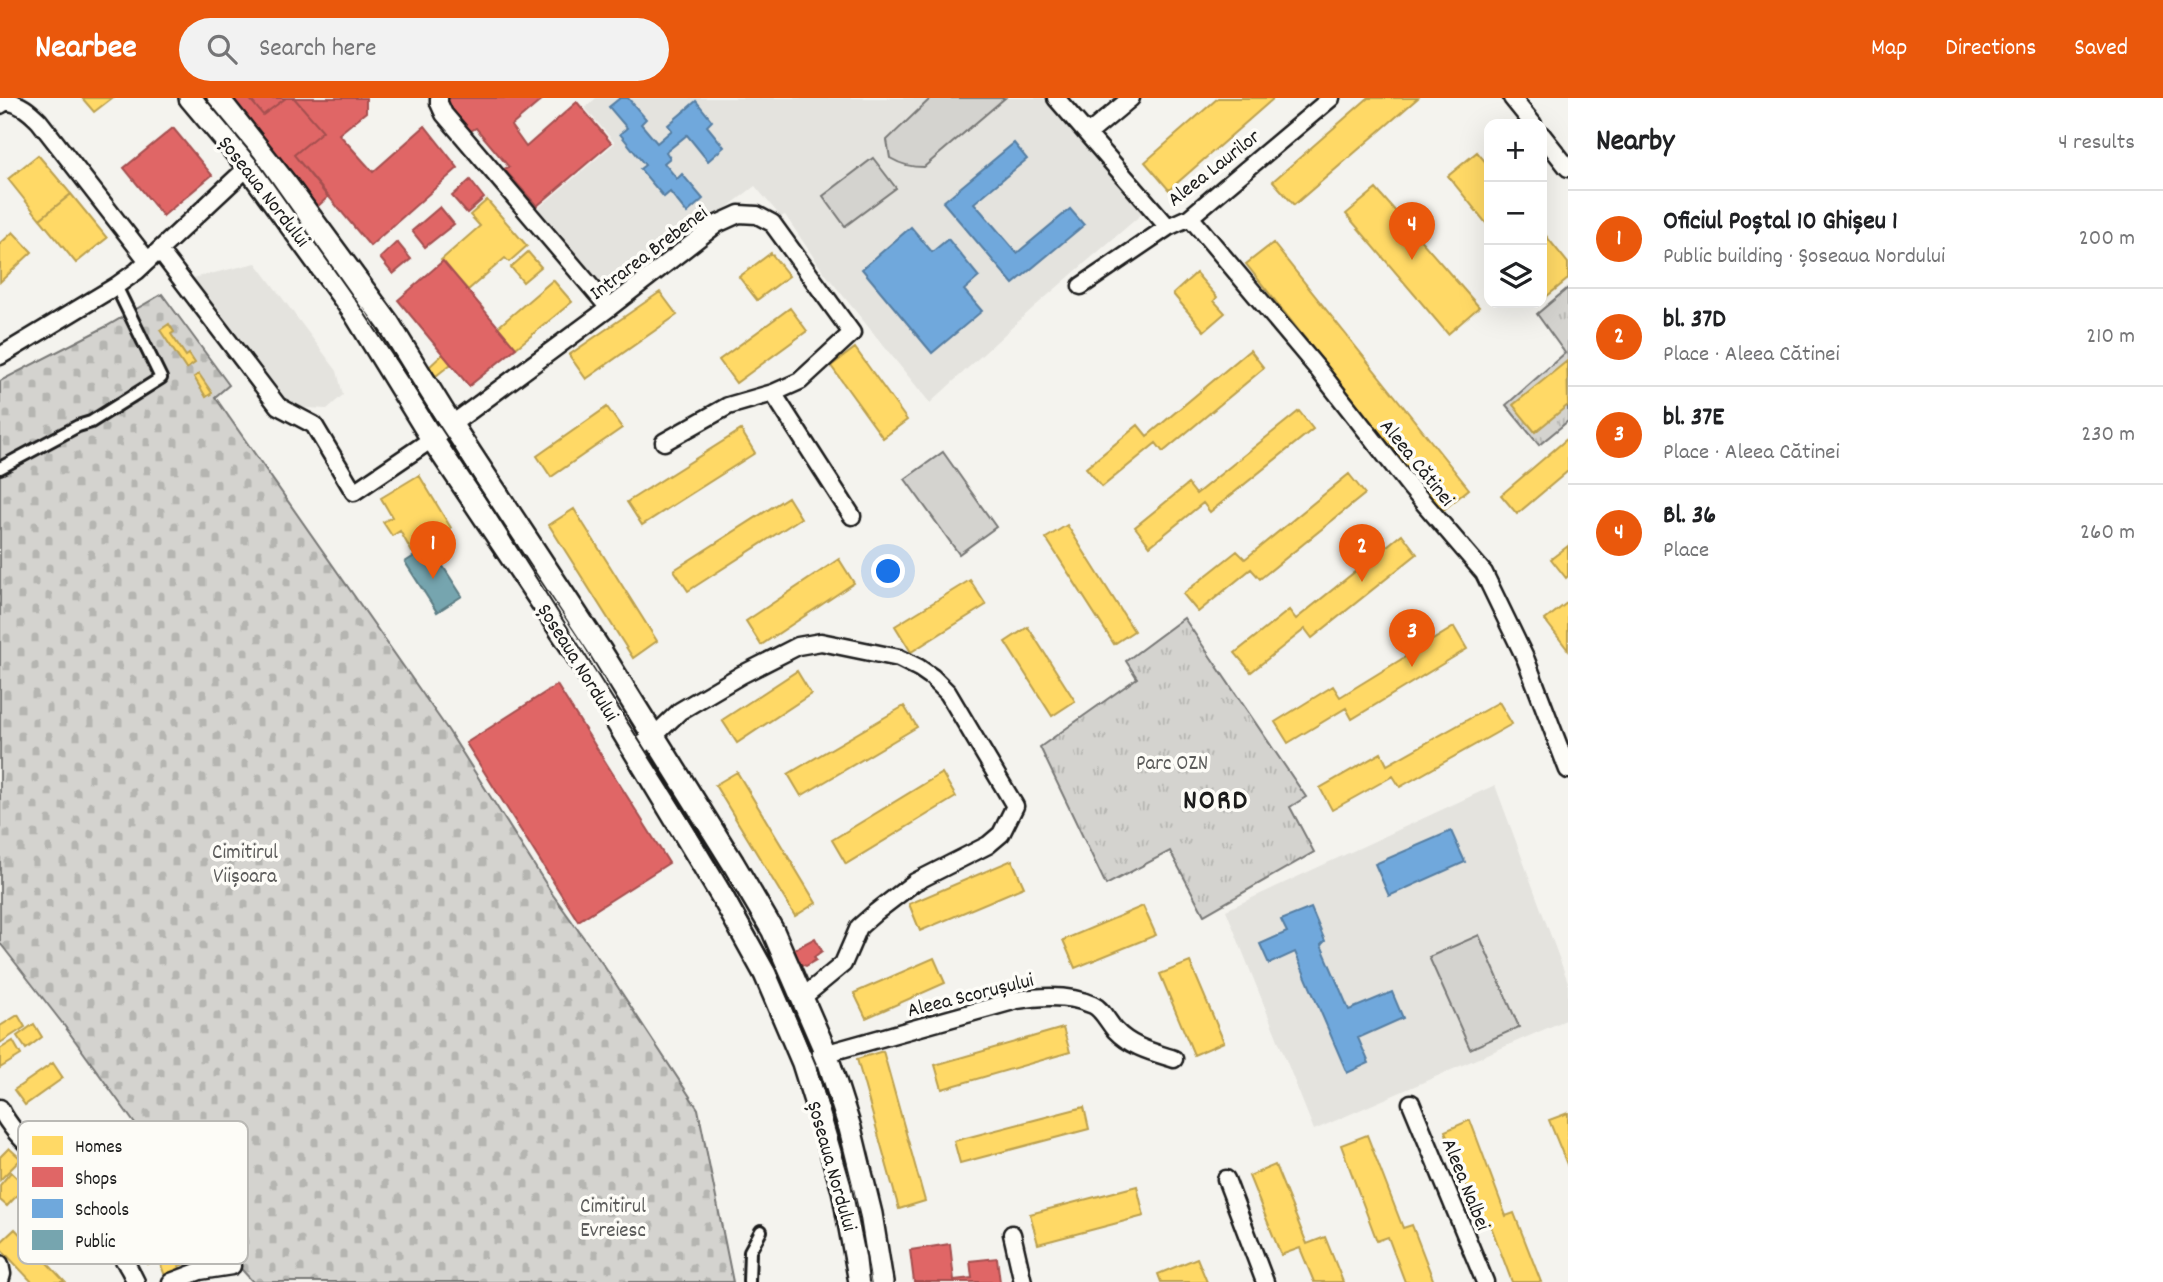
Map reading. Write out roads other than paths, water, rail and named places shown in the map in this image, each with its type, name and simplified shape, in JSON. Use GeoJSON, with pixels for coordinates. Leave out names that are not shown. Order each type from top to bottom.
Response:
{"type":"FeatureCollection","features":[{"type":"Feature","properties":{"kind":"main road","name":"Șoseaua Nordului"},"geometry":{"type":"LineString","coordinates":[[190,98],[248,167],[354,313],[432,439],[573,649],[684,830],[765,974],[803,1063],[844,1190],[860,1282]]}},
{"type":"Feature","properties":{"kind":"main road","name":"Șoseaua Nordului"},"geometry":{"type":"LineString","coordinates":[[218,98],[388,324],[451,424],[545,563],[773,931],[825,1053],[860,1166],[883,1282]]}},
{"type":"Feature","properties":{"kind":"street"},"geometry":{"type":"LineString","coordinates":[[439,98],[444,114],[609,308]]}},
{"type":"Feature","properties":{"kind":"street"},"geometry":{"type":"LineString","coordinates":[[1056,98],[1168,227]]}},
{"type":"Feature","properties":{"kind":"street"},"geometry":{"type":"LineString","coordinates":[[1088,134],[1131,98]]}},
{"type":"Feature","properties":{"kind":"street","name":"Aleea Laurilor"},"geometry":{"type":"LineString","coordinates":[[1081,286],[1168,227],[1190,217],[1331,98]]}},
{"type":"Feature","properties":{"kind":"street"},"geometry":{"type":"LineString","coordinates":[[1517,99],[1530,119]]}},
{"type":"Feature","properties":{"kind":"street"},"geometry":{"type":"LineString","coordinates":[[0,105],[6,101],[15,102],[26,109],[153,255]]}},
{"type":"Feature","properties":{"kind":"street"},"geometry":{"type":"LineString","coordinates":[[1547,141],[1568,168]]}},
{"type":"Feature","properties":{"kind":"street"},"geometry":{"type":"LineString","coordinates":[[0,356],[116,286],[248,167]]}},
{"type":"Feature","properties":{"kind":"street","name":"Intrarea Brebenei"},"geometry":{"type":"LineString","coordinates":[[153,255],[278,406],[314,425],[354,492],[432,439],[717,224],[739,214],[757,215],[772,223],[852,333],[800,381],[773,393]]}},
{"type":"Feature","properties":{"kind":"street","name":"Aleea Cătinei"},"geometry":{"type":"LineString","coordinates":[[1190,217],[1317,368],[1411,488],[1484,573],[1526,660],[1567,764]]}},
{"type":"Feature","properties":{"kind":"street"},"geometry":{"type":"LineString","coordinates":[[0,468],[78,426],[91,422],[161,377],[116,286]]}},
{"type":"Feature","properties":{"kind":"street"},"geometry":{"type":"LineString","coordinates":[[664,442],[728,406],[773,393],[852,516]]}},
{"type":"Feature","properties":{"kind":"street"},"geometry":{"type":"LineString","coordinates":[[634,750],[654,736],[680,711],[741,675],[798,646],[821,642],[899,658],[932,677],[948,693],[1015,806],[1001,834],[988,845],[915,882],[859,927],[843,964],[803,997]]}},
{"type":"Feature","properties":{"kind":"street","name":"Aleea Scorușului"},"geometry":{"type":"LineString","coordinates":[[803,1063],[825,1053],[1017,1000],[1041,996],[1070,999],[1096,1006],[1116,1032],[1140,1048],[1174,1059]]}},
{"type":"Feature","properties":{"kind":"street","name":"Aleea Nalbei"},"geometry":{"type":"LineString","coordinates":[[1411,1103],[1485,1282]]}},
{"type":"Feature","properties":{"kind":"street"},"geometry":{"type":"LineString","coordinates":[[2,1119],[18,1135]]}},
{"type":"Feature","properties":{"kind":"street"},"geometry":{"type":"LineString","coordinates":[[1226,1179],[1265,1282]]}},
{"type":"Feature","properties":{"kind":"street"},"geometry":{"type":"LineString","coordinates":[[749,1282],[750,1251],[761,1231]]}},
{"type":"Feature","properties":{"kind":"street"},"geometry":{"type":"LineString","coordinates":[[1012,1234],[1023,1282]]}},
{"type":"Feature","properties":{"kind":"street"},"geometry":{"type":"LineString","coordinates":[[0,1264],[0,1281]]}},
{"type":"Feature","properties":{"kind":"street"},"geometry":{"type":"LineString","coordinates":[[126,1264],[136,1282]]}},
{"type":"Feature","properties":{"kind":"street"},"geometry":{"type":"LineString","coordinates":[[171,1282],[200,1271],[232,1266]]}},
{"type":"Feature","properties":{"kind":"tram line"},"geometry":{"type":"LineString","coordinates":[[205,98],[255,158],[359,305],[452,445],[718,865],[778,973],[817,1067],[851,1184],[869,1282]]}},
{"type":"Feature","properties":{"kind":"place","name":"Bl. 36"},"geometry":{"type":"Point","coordinates":[1412,260]}},
{"type":"Feature","properties":{"kind":"place","name":"Oficiul Poștal 10 Ghișeu 1"},"geometry":{"type":"Point","coordinates":[433,579]}},
{"type":"Feature","properties":{"kind":"place","name":"bl. 37D"},"geometry":{"type":"Point","coordinates":[1362,582]}},
{"type":"Feature","properties":{"kind":"place","name":"bl. 37E"},"geometry":{"type":"Point","coordinates":[1412,667]}},
{"type":"Feature","properties":{"kind":"district","name":"NORD"},"geometry":{"type":"Point","coordinates":[1216,798]}},
{"type":"Feature","properties":{"kind":"park label","name":"Parc OZN"},"geometry":{"type":"Point","coordinates":[1172,762]}},
{"type":"Feature","properties":{"kind":"park label","name":"Cimitirul Viișoara"},"geometry":{"type":"Point","coordinates":[245,863]}},
{"type":"Feature","properties":{"kind":"park label","name":"Cimitirul Evreiesc"},"geometry":{"type":"Point","coordinates":[613,1217]}}]}
